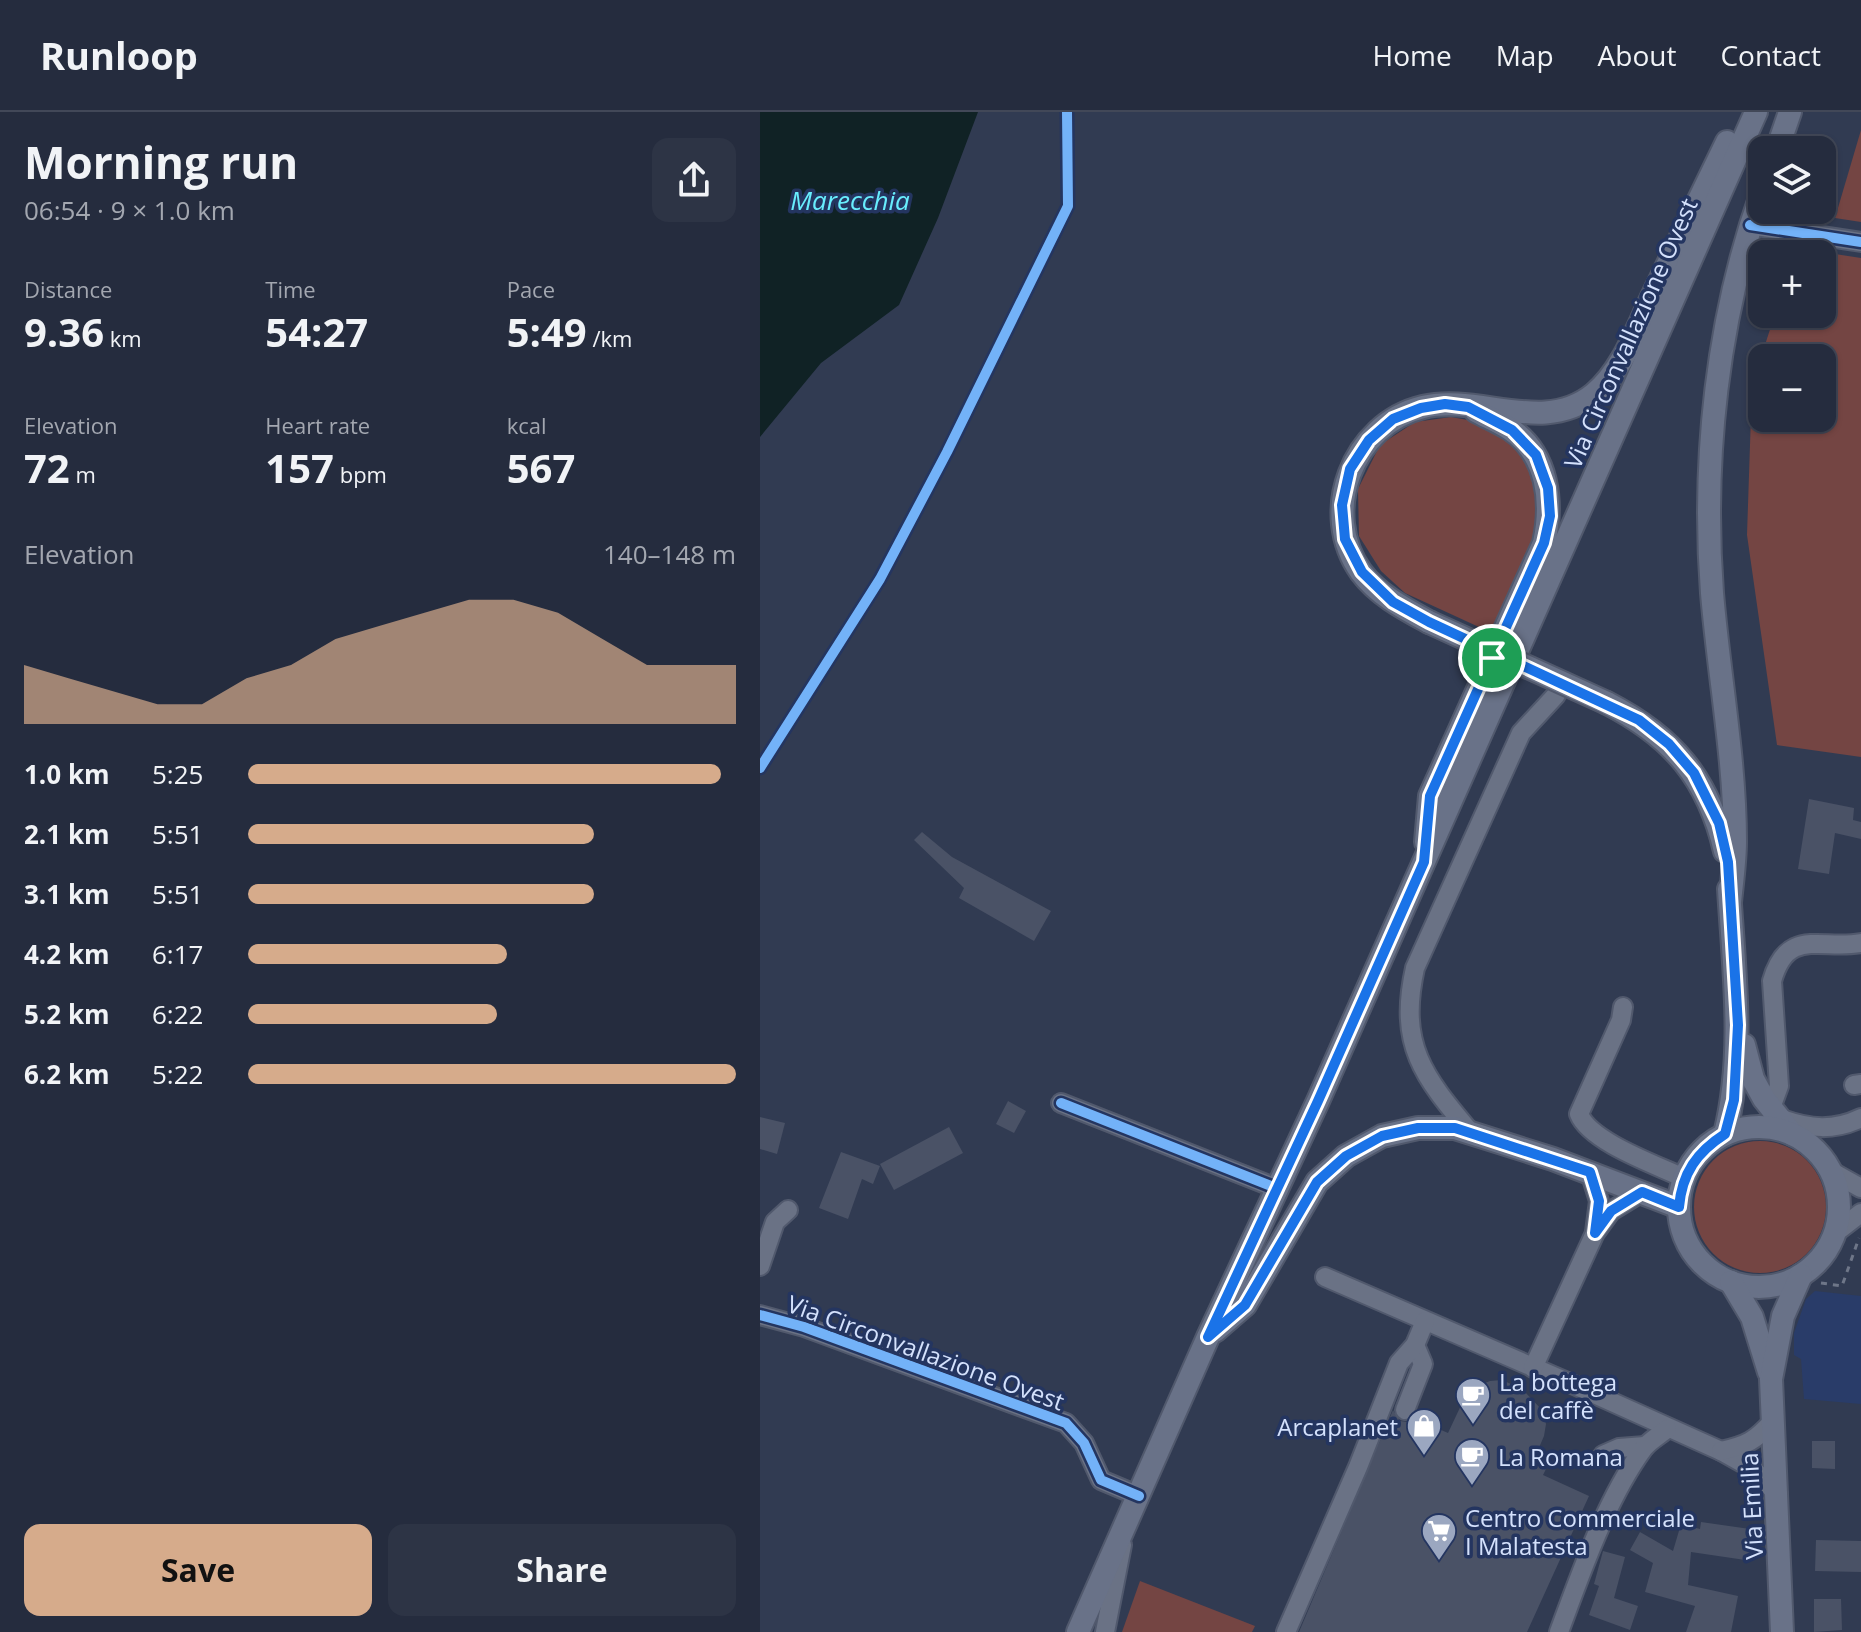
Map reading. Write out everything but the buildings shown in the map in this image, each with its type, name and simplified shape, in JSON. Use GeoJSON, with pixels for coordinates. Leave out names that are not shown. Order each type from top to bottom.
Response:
{"type":"FeatureCollection","features":[{"type":"Feature","properties":{"kind":"main road"},"geometry":{"type":"LineString","coordinates":[[1725,1134],[1734,1100],[1738,1025],[1728,862],[1719,823],[1694,773],[1669,744],[1639,720],[1429,622],[1393,602],[1362,572],[1345,539],[1342,505],[1350,469],[1369,440],[1393,419],[1421,408],[1445,404],[1528,414],[1564,411],[1594,394],[1621,361],[1729,137],[1746,112]]}},
{"type":"Feature","properties":{"kind":"main road","name":"Via Circonvallazione Ovest"},"geometry":{"type":"LineString","coordinates":[[1078,1632],[1208,1337],[1318,1101],[1756,112]]}},
{"type":"Feature","properties":{"kind":"main road"},"geometry":{"type":"LineString","coordinates":[[1782,136],[1790,112]]}},
{"type":"Feature","properties":{"kind":"main road"},"geometry":{"type":"LineString","coordinates":[[1730,902],[1735,829],[1712,591],[1710,501],[1714,416],[1728,319],[1750,225]]}},
{"type":"Feature","properties":{"kind":"main road"},"geometry":{"type":"LineString","coordinates":[[1424,862],[1430,796],[1544,543],[1550,516],[1548,488],[1536,455],[1512,430],[1468,407]]}},
{"type":"Feature","properties":{"kind":"main road"},"geometry":{"type":"LineString","coordinates":[[1738,1025],[1753,1079],[1782,1120],[1815,1150],[1832,1172],[1838,1192],[1839,1212],[1835,1233],[1809,1279],[1755,1287],[1731,1282],[1710,1270],[1693,1253],[1683,1231],[1679,1207],[1684,1178],[1694,1160],[1708,1145],[1725,1134],[1747,1127],[1771,1127],[1782,1120]]}},
{"type":"Feature","properties":{"kind":"main road"},"geometry":{"type":"LineString","coordinates":[[1208,1337],[1245,1305],[1317,1182],[1346,1156],[1382,1136],[1418,1128],[1455,1128],[1590,1172],[1679,1207]]}},
{"type":"Feature","properties":{"kind":"main road","name":"Via Emilia"},"geometry":{"type":"LineString","coordinates":[[1782,1632],[1771,1379],[1783,1316],[1809,1279]]}},
{"type":"Feature","properties":{"kind":"main road","name":"Via Emilia"},"geometry":{"type":"LineString","coordinates":[[1731,1282],[1752,1317],[1771,1379]]}},
{"type":"Feature","properties":{"kind":"street"},"geometry":{"type":"LineString","coordinates":[[1750,225],[1861,242]]}},
{"type":"Feature","properties":{"kind":"street"},"geometry":{"type":"LineString","coordinates":[[1471,1133],[1438,1094],[1420,1064],[1408,1026],[1408,998],[1415,968],[1521,733],[1556,695]]}},
{"type":"Feature","properties":{"kind":"street"},"geometry":{"type":"LineString","coordinates":[[1861,943],[1804,943],[1787,952],[1777,965],[1772,981],[1782,1120],[1826,1128],[1849,1124],[1861,1118]]}},
{"type":"Feature","properties":{"kind":"street"},"geometry":{"type":"LineString","coordinates":[[1623,1007],[1621,1020],[1579,1114],[1581,1121],[1612,1146],[1684,1178]]}},
{"type":"Feature","properties":{"kind":"street"},"geometry":{"type":"LineString","coordinates":[[1061,1103],[1276,1188]]}},
{"type":"Feature","properties":{"kind":"street"},"geometry":{"type":"LineString","coordinates":[[1590,1172],[1599,1201],[1595,1233]]}},
{"type":"Feature","properties":{"kind":"street"},"geometry":{"type":"LineString","coordinates":[[1832,1172],[1861,1188]]}},
{"type":"Feature","properties":{"kind":"street"},"geometry":{"type":"LineString","coordinates":[[1533,1368],[1595,1233],[1611,1211],[1642,1192]]}},
{"type":"Feature","properties":{"kind":"street"},"geometry":{"type":"LineString","coordinates":[[760,1266],[775,1222],[788,1210]]}},
{"type":"Feature","properties":{"kind":"street"},"geometry":{"type":"LineString","coordinates":[[1835,1233],[1861,1213]]}},
{"type":"Feature","properties":{"kind":"street"},"geometry":{"type":"LineString","coordinates":[[1325,1277],[1721,1451],[1753,1469],[1778,1495]]}},
{"type":"Feature","properties":{"kind":"street","name":"Via Circonvallazione Ovest"},"geometry":{"type":"LineString","coordinates":[[761,1313],[1066,1423],[1084,1443],[1101,1480],[1139,1496]]}},
{"type":"Feature","properties":{"kind":"street"},"geometry":{"type":"LineString","coordinates":[[1286,1632],[1358,1467],[1399,1363],[1415,1345],[1425,1321]]}},
{"type":"Feature","properties":{"kind":"street"},"geometry":{"type":"LineString","coordinates":[[1405,1410],[1423,1364],[1415,1345]]}},
{"type":"Feature","properties":{"kind":"street"},"geometry":{"type":"LineString","coordinates":[[1721,1451],[1756,1439],[1773,1421]]}},
{"type":"Feature","properties":{"kind":"street"},"geometry":{"type":"LineString","coordinates":[[1559,1632],[1599,1532],[1645,1446],[1667,1429]]}},
{"type":"Feature","properties":{"kind":"street"},"geometry":{"type":"LineString","coordinates":[[1603,1455],[1619,1448],[1645,1446]]}},
{"type":"Feature","properties":{"kind":"street"},"geometry":{"type":"LineString","coordinates":[[1105,1632],[1125,1527]]}},
{"type":"Feature","properties":{"kind":"path"},"geometry":{"type":"LineString","coordinates":[[1809,1279],[1842,1286],[1861,1233]]}},
{"type":"Feature","properties":{"kind":"shaded area"},"geometry":{"type":"Polygon","coordinates":[[[1861,130],[1861,222],[1836,218],[1861,130]]]}},
{"type":"Feature","properties":{"kind":"shaded area"},"geometry":{"type":"Polygon","coordinates":[[[1836,254],[1861,258],[1861,757],[1777,745],[1747,535],[1750,432],[1836,432],[1836,344],[1765,344],[1770,328],[1836,328],[1836,254]]]}},
{"type":"Feature","properties":{"kind":"shaded area"},"geometry":{"type":"Polygon","coordinates":[[[1451,417],[1479,422],[1505,438],[1524,459],[1538,488],[1539,530],[1492,633],[1405,593],[1381,571],[1359,536],[1358,489],[1380,445],[1415,422],[1451,417]]]}},
{"type":"Feature","properties":{"kind":"shaded area"},"geometry":{"type":"Polygon","coordinates":[[[1760,1141],[1785,1146],[1807,1160],[1821,1182],[1826,1207],[1821,1232],[1807,1254],[1785,1268],[1760,1273],[1735,1268],[1713,1254],[1699,1232],[1694,1207],[1699,1182],[1713,1160],[1735,1146],[1760,1141]]]}},
{"type":"Feature","properties":{"kind":"shaded area"},"geometry":{"type":"Polygon","coordinates":[[[1815,1291],[1861,1296],[1861,1404],[1804,1399],[1801,1359],[1794,1355],[1794,1333],[1806,1299],[1815,1291]]]}},
{"type":"Feature","properties":{"kind":"shaded area"},"geometry":{"type":"Polygon","coordinates":[[[1140,1581],[1255,1626],[1252,1632],[1122,1632],[1140,1581]]]}},
{"type":"Feature","properties":{"kind":"water","name":"Marecchia"},"geometry":{"type":"Polygon","coordinates":[[[760,112],[978,112],[938,218],[899,305],[821,363],[760,437],[760,112]]]}},
{"type":"Feature","properties":{"kind":"cycle path"},"geometry":{"type":"LineString","coordinates":[[760,768],[880,579],[947,452],[1068,206],[1067,112]]}},
{"type":"Feature","properties":{"kind":"cycle path"},"geometry":{"type":"LineString","coordinates":[[1750,225],[1861,242]]}},
{"type":"Feature","properties":{"kind":"cycle path"},"geometry":{"type":"LineString","coordinates":[[1061,1103],[1276,1188]]}},
{"type":"Feature","properties":{"kind":"cycle path"},"geometry":{"type":"LineString","coordinates":[[760,1315],[804,1327],[1066,1423],[1084,1443],[1101,1480],[1139,1496]]}},
{"type":"Feature","properties":{"kind":"place","name":"La bottega del caffè"},"geometry":{"type":"Point","coordinates":[1473,1426]}},
{"type":"Feature","properties":{"kind":"place","name":"Arcaplanet"},"geometry":{"type":"Point","coordinates":[1424,1457]}},
{"type":"Feature","properties":{"kind":"place","name":"La Romana"},"geometry":{"type":"Point","coordinates":[1472,1487]}},
{"type":"Feature","properties":{"kind":"place","name":"Centro Commerciale I Malatesta"},"geometry":{"type":"Point","coordinates":[1439,1562]}},
{"type":"Feature","properties":{"kind":"route"},"geometry":{"type":"LineString","coordinates":[[1492,658],[1430,796],[1424,862],[1318,1101],[1208,1337],[1245,1305],[1317,1182],[1346,1156],[1382,1136],[1418,1128],[1455,1128],[1590,1172],[1599,1201],[1595,1233],[1611,1211],[1642,1192],[1679,1207],[1684,1178],[1694,1160],[1708,1145],[1725,1134],[1734,1100],[1738,1025],[1728,862],[1719,823],[1694,773],[1669,744],[1639,720],[1607,703],[1518,663],[1429,622],[1393,602],[1362,572],[1345,539],[1342,505],[1350,469],[1369,440],[1393,419],[1421,408],[1445,404],[1468,407],[1512,430],[1536,455],[1548,488],[1550,516],[1544,543],[1497,647],[1492,658]]}}]}
